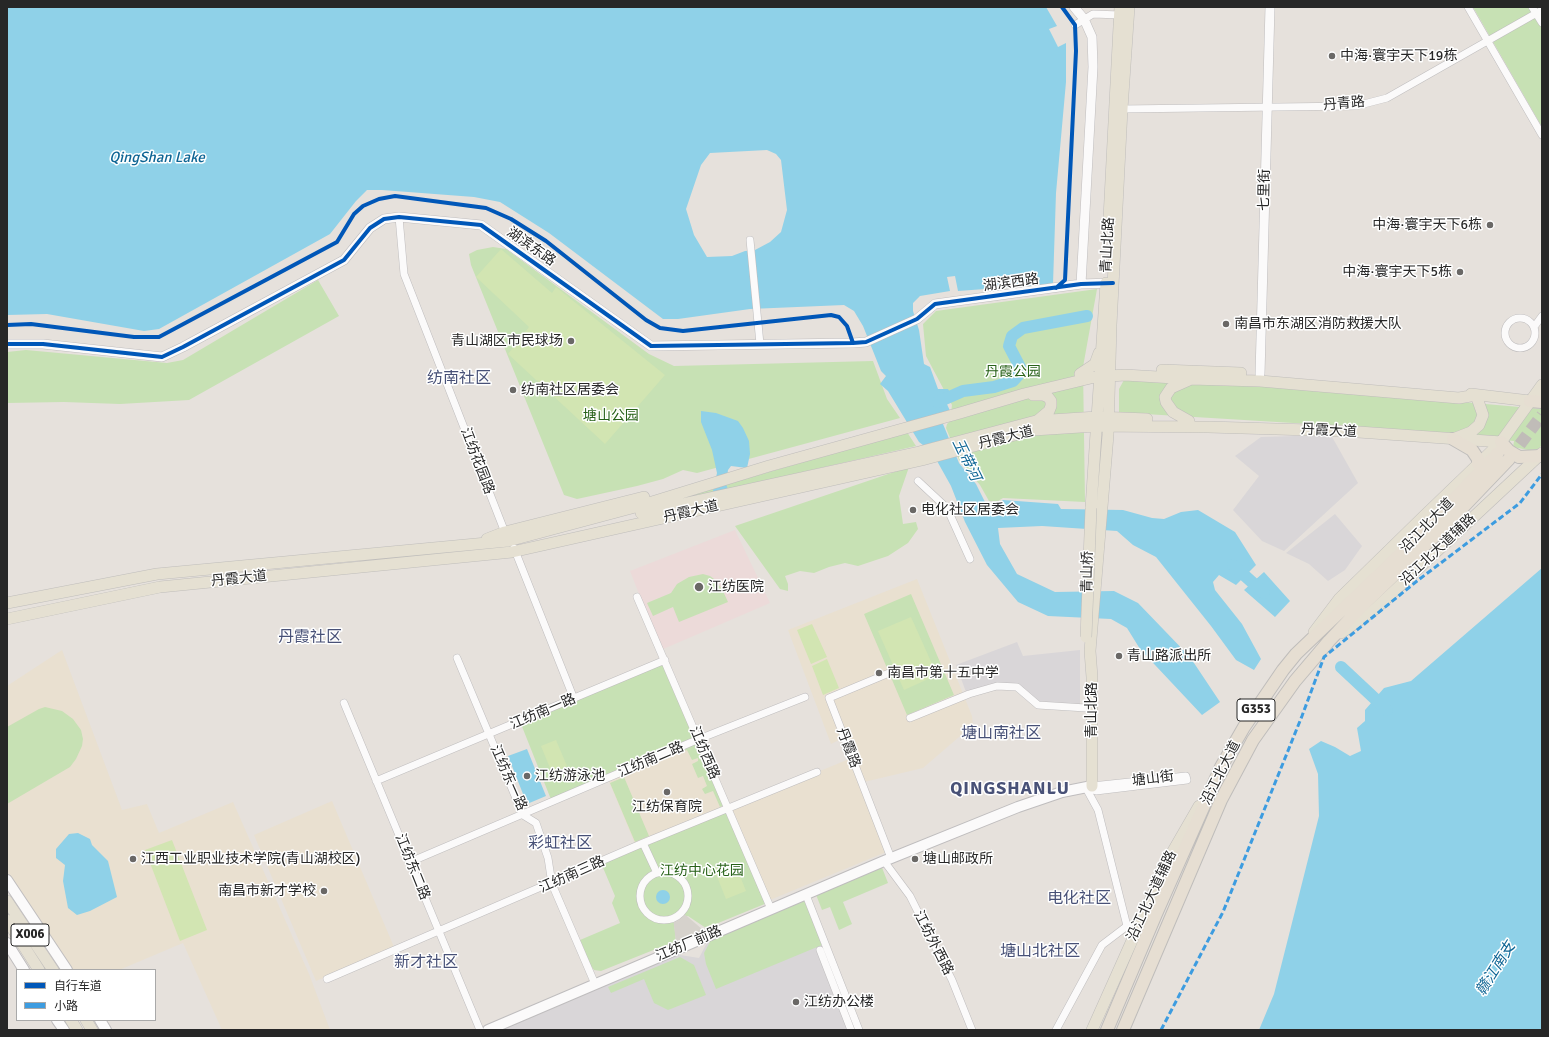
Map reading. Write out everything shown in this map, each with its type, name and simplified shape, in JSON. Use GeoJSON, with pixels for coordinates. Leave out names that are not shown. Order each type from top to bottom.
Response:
{"type":"FeatureCollection","features":[{"type":"Feature","properties":{"kind":"highway"},"geometry":{"type":"LineString","coordinates":[[1455,438],[1472,450],[1478,459],[1478,464]]}},
{"type":"Feature","properties":{"kind":"highway"},"geometry":{"type":"LineString","coordinates":[[1500,448],[1509,450],[1519,457],[1541,455]]}},
{"type":"Feature","properties":{"kind":"highway","name":"沿江北大道"},"geometry":{"type":"LineString","coordinates":[[1107,1030],[1221,767],[1244,727],[1283,670],[1296,654],[1414,541],[1500,448]]}},
{"type":"Feature","properties":{"kind":"highway","name":"沿江北大道"},"geometry":{"type":"LineString","coordinates":[[1122,1030],[1221,800],[1253,740],[1295,681],[1329,641],[1361,607],[1444,527],[1509,460]]}},
{"type":"Feature","properties":{"kind":"main road","name":"青山北路"},"geometry":{"type":"LineString","coordinates":[[1109,283],[1129,7]]}},
{"type":"Feature","properties":{"kind":"main road","name":"青山北路"},"geometry":{"type":"LineString","coordinates":[[1103,507],[1109,422],[1105,373],[1120,11]]}},
{"type":"Feature","properties":{"kind":"main road"},"geometry":{"type":"LineString","coordinates":[[1106,343],[1118,365],[1122,368],[1134,369]]}},
{"type":"Feature","properties":{"kind":"main road"},"geometry":{"type":"LineString","coordinates":[[1080,374],[1095,364],[1106,343]]}},
{"type":"Feature","properties":{"kind":"main road","name":"丹霞大道"},"geometry":{"type":"LineString","coordinates":[[951,413],[1022,389],[1080,374],[1105,373],[1134,369],[1260,374],[1536,402]]}},
{"type":"Feature","properties":{"kind":"main road","name":"青山北路"},"geometry":{"type":"LineString","coordinates":[[1091,508],[1096,421],[1105,373]]}},
{"type":"Feature","properties":{"kind":"main road","name":"丹霞大道"},"geometry":{"type":"LineString","coordinates":[[7,603],[157,574],[473,550],[510,543],[638,499],[808,447],[904,425],[1105,373],[1191,379],[1260,381],[1459,398],[1476,395]]}},
{"type":"Feature","properties":{"kind":"main road"},"geometry":{"type":"LineString","coordinates":[[1189,421],[1173,412],[1166,402],[1165,397],[1171,388],[1191,379]]}},
{"type":"Feature","properties":{"kind":"main road"},"geometry":{"type":"LineString","coordinates":[[1296,654],[1339,599],[1478,464],[1500,448],[1536,402],[1542,385]]}},
{"type":"Feature","properties":{"kind":"main road"},"geometry":{"type":"LineString","coordinates":[[1024,394],[1044,395],[1051,401],[1049,411],[1036,421]]}},
{"type":"Feature","properties":{"kind":"main road"},"geometry":{"type":"LineString","coordinates":[[1455,438],[1471,432],[1479,425],[1483,415],[1476,395]]}},
{"type":"Feature","properties":{"kind":"main road","name":"丹霞大道"},"geometry":{"type":"LineString","coordinates":[[7,619],[160,587],[473,550],[510,543],[920,456],[1036,421],[1096,421],[1150,426],[1344,431],[1455,438]]}},
{"type":"Feature","properties":{"kind":"main road","name":"丹霞大道"},"geometry":{"type":"LineString","coordinates":[[966,443],[1033,430],[1056,428],[1096,421]]}},
{"type":"Feature","properties":{"kind":"main road","name":"丹霞大道"},"geometry":{"type":"LineString","coordinates":[[1109,422],[1189,421],[1342,428],[1455,438],[1500,448]]}},
{"type":"Feature","properties":{"kind":"main road"},"geometry":{"type":"LineString","coordinates":[[1107,451],[1114,435],[1119,432],[1150,426]]}},
{"type":"Feature","properties":{"kind":"main road"},"geometry":{"type":"LineString","coordinates":[[1056,428],[1081,432],[1092,441],[1095,451]]}},
{"type":"Feature","properties":{"kind":"main road","name":"沿江北大道辅路"},"geometry":{"type":"LineString","coordinates":[[1329,641],[1375,609],[1541,455]]}},
{"type":"Feature","properties":{"kind":"main road","name":"青山桥"},"geometry":{"type":"LineString","coordinates":[[1089,635],[1103,507]]}},
{"type":"Feature","properties":{"kind":"main road","name":"青山桥"},"geometry":{"type":"LineString","coordinates":[[1089,635],[1091,508]]}},
{"type":"Feature","properties":{"kind":"main road","name":"青山北路"},"geometry":{"type":"LineString","coordinates":[[1089,635],[1086,708],[1089,787]]}},
{"type":"Feature","properties":{"kind":"main road","name":"青山北路"},"geometry":{"type":"LineString","coordinates":[[1089,635],[1092,677],[1089,787]]}},
{"type":"Feature","properties":{"kind":"main road","name":"沿江北大道辅路"},"geometry":{"type":"LineString","coordinates":[[1092,1030],[1169,858],[1221,767]]}},
{"type":"Feature","properties":{"kind":"main road","name":"塘山街"},"geometry":{"type":"LineString","coordinates":[[885,860],[1018,807],[1062,792],[1089,787]]}},
{"type":"Feature","properties":{"kind":"main road","name":"江纺厂前路"},"geometry":{"type":"LineString","coordinates":[[488,1030],[885,860]]}},
{"type":"Feature","properties":{"kind":"main road"},"geometry":{"type":"LineString","coordinates":[[7,880],[66,969]]}},
{"type":"Feature","properties":{"kind":"main road","name":"X006"},"geometry":{"type":"LineString","coordinates":[[7,901],[52,969]]}},
{"type":"Feature","properties":{"kind":"main road","name":"X006"},"geometry":{"type":"LineString","coordinates":[[7,920],[38,969]]}},
{"type":"Feature","properties":{"kind":"main road"},"geometry":{"type":"LineString","coordinates":[[7,943],[23,969]]}},
{"type":"Feature","properties":{"kind":"main road"},"geometry":{"type":"LineString","coordinates":[[58,1021],[64,1030]]}},
{"type":"Feature","properties":{"kind":"main road"},"geometry":{"type":"LineString","coordinates":[[72,1021],[77,1030]]}},
{"type":"Feature","properties":{"kind":"main road"},"geometry":{"type":"LineString","coordinates":[[87,1021],[92,1030]]}},
{"type":"Feature","properties":{"kind":"main road"},"geometry":{"type":"LineString","coordinates":[[101,1021],[106,1030]]}},
{"type":"Feature","properties":{"kind":"street"},"geometry":{"type":"LineString","coordinates":[[1074,7],[1084,19],[1092,37],[1093,67],[1081,284]]}},
{"type":"Feature","properties":{"kind":"street","name":"七里街"},"geometry":{"type":"LineString","coordinates":[[1260,374],[1270,7]]}},
{"type":"Feature","properties":{"kind":"street"},"geometry":{"type":"LineString","coordinates":[[1468,7],[1542,135]]}},
{"type":"Feature","properties":{"kind":"street"},"geometry":{"type":"LineString","coordinates":[[1537,10],[1542,23]]}},
{"type":"Feature","properties":{"kind":"street","name":"丹青路"},"geometry":{"type":"LineString","coordinates":[[1122,109],[1356,106],[1387,98],[1488,41],[1537,10]]}},
{"type":"Feature","properties":{"kind":"street"},"geometry":{"type":"LineString","coordinates":[[1075,25],[1093,14],[1120,11]]}},
{"type":"Feature","properties":{"kind":"street","name":"湖滨东路"},"geometry":{"type":"LineString","coordinates":[[7,344],[43,344],[162,356],[183,347],[344,260],[370,228],[384,219],[399,217],[481,225],[651,346],[866,342],[917,319]]}},
{"type":"Feature","properties":{"kind":"street","name":"江纺花园路"},"geometry":{"type":"LineString","coordinates":[[399,217],[404,274],[510,543],[574,699]]}},
{"type":"Feature","properties":{"kind":"street"},"geometry":{"type":"LineString","coordinates":[[750,240],[760,344]]}},
{"type":"Feature","properties":{"kind":"street","name":"湖滨西路"},"geometry":{"type":"LineString","coordinates":[[917,319],[935,304],[1081,284],[1109,283]]}},
{"type":"Feature","properties":{"kind":"street"},"geometry":{"type":"LineString","coordinates":[[1534,327],[1528,320],[1520,318],[1513,320],[1505,329],[1507,341],[1516,348],[1527,347],[1534,338],[1534,327],[1542,316]]}},
{"type":"Feature","properties":{"kind":"street"},"geometry":{"type":"LineString","coordinates":[[918,481],[947,508],[970,559]]}},
{"type":"Feature","properties":{"kind":"street","name":"江纺西路"},"geometry":{"type":"LineString","coordinates":[[637,597],[699,739],[770,909]]}},
{"type":"Feature","properties":{"kind":"street","name":"江纺东一路"},"geometry":{"type":"LineString","coordinates":[[457,658],[523,815],[536,823],[548,858],[552,884],[595,984]]}},
{"type":"Feature","properties":{"kind":"street","name":"江纺南一路"},"geometry":{"type":"LineString","coordinates":[[376,781],[489,735],[665,660]]}},
{"type":"Feature","properties":{"kind":"street","name":"丹霞路"},"geometry":{"type":"LineString","coordinates":[[885,860],[829,698],[889,673]]}},
{"type":"Feature","properties":{"kind":"street"},"geometry":{"type":"LineString","coordinates":[[910,718],[969,694],[997,686],[1017,687],[1038,705],[1086,708]]}},
{"type":"Feature","properties":{"kind":"street","name":"江纺南二路"},"geometry":{"type":"LineString","coordinates":[[410,862],[699,739],[805,697]]}},
{"type":"Feature","properties":{"kind":"street","name":"江纺东二路"},"geometry":{"type":"LineString","coordinates":[[344,703],[480,1030]]}},
{"type":"Feature","properties":{"kind":"street","name":"江纺南三路"},"geometry":{"type":"LineString","coordinates":[[327,979],[552,884],[643,843],[817,772]]}},
{"type":"Feature","properties":{"kind":"street","name":"塘山街"},"geometry":{"type":"LineString","coordinates":[[1186,776],[1187,780],[1096,791],[1089,787],[1186,776]]}},
{"type":"Feature","properties":{"kind":"street"},"geometry":{"type":"LineString","coordinates":[[1089,787],[1098,810],[1127,926]]}},
{"type":"Feature","properties":{"kind":"street"},"geometry":{"type":"LineString","coordinates":[[643,843],[657,873]]}},
{"type":"Feature","properties":{"kind":"street","name":"江纺外西路"},"geometry":{"type":"LineString","coordinates":[[885,860],[907,898],[949,982],[967,1030]]}},
{"type":"Feature","properties":{"kind":"street","name":"江纺外西路"},"geometry":{"type":"LineString","coordinates":[[885,860],[910,896],[952,980],[972,1030]]}},
{"type":"Feature","properties":{"kind":"street"},"geometry":{"type":"LineString","coordinates":[[657,873],[672,873],[679,877],[684,883],[688,898],[682,912],[676,917],[661,920],[653,917],[642,906],[640,898],[644,883],[657,873]]}},
{"type":"Feature","properties":{"kind":"street"},"geometry":{"type":"LineString","coordinates":[[806,895],[859,1030]]}},
{"type":"Feature","properties":{"kind":"street"},"geometry":{"type":"LineString","coordinates":[[1056,1030],[1102,946],[1127,926],[1138,926]]}},
{"type":"Feature","properties":{"kind":"street"},"geometry":{"type":"LineString","coordinates":[[820,950],[851,1030]]}},
{"type":"Feature","properties":{"kind":"shaded area"},"geometry":{"type":"Polygon","coordinates":[[[1331,435],[1358,483],[1284,551],[1262,541],[1233,510],[1259,476],[1235,456],[1261,437],[1331,435]]]}},
{"type":"Feature","properties":{"kind":"shaded area"},"geometry":{"type":"Polygon","coordinates":[[[1335,514],[1362,546],[1345,570],[1328,581],[1309,564],[1286,553],[1335,514]]]}},
{"type":"Feature","properties":{"kind":"shaded area","name":"江纺医院"},"geometry":{"type":"Polygon","coordinates":[[[735,530],[770,603],[661,650],[630,571],[735,530]]]}},
{"type":"Feature","properties":{"kind":"shaded area","name":"南昌市第十五中学"},"geometry":{"type":"Polygon","coordinates":[[[917,579],[972,716],[973,725],[923,768],[864,782],[845,737],[831,744],[788,630],[917,579]]]}},
{"type":"Feature","properties":{"kind":"shaded area"},"geometry":{"type":"Polygon","coordinates":[[[1017,642],[1023,656],[1080,650],[1080,706],[1038,702],[1018,684],[991,684],[966,692],[956,665],[1017,642]]]}},
{"type":"Feature","properties":{"kind":"shaded area","name":"江西工业职业技术学院(青山湖校区)"},"geometry":{"type":"Polygon","coordinates":[[[62,650],[122,810],[147,804],[159,833],[233,802],[309,974],[330,1030],[222,1030],[183,943],[121,969],[68,969],[7,878],[7,686],[62,650]]]}},
{"type":"Feature","properties":{"kind":"shaded area","name":"江纺保育院"},"geometry":{"type":"Polygon","coordinates":[[[698,741],[725,806],[635,844],[608,779],[698,741]]]}},
{"type":"Feature","properties":{"kind":"shaded area"},"geometry":{"type":"Polygon","coordinates":[[[849,759],[886,852],[770,900],[731,808],[849,759]]]}},
{"type":"Feature","properties":{"kind":"shaded area","name":"南昌市新才学校"},"geometry":{"type":"Polygon","coordinates":[[[332,801],[394,947],[316,981],[254,835],[332,801]]]}},
{"type":"Feature","properties":{"kind":"shaded area"},"geometry":{"type":"Polygon","coordinates":[[[804,900],[855,1030],[499,1030],[674,954],[699,958],[709,939],[804,900]]]}},
{"type":"Feature","properties":{"kind":"shaded area"},"geometry":{"type":"Polygon","coordinates":[[[682,912],[709,935],[670,952],[672,944],[676,942],[673,918],[682,912]]]}},
{"type":"Feature","properties":{"kind":"green space"},"geometry":{"type":"Polygon","coordinates":[[[1473,7],[1529,7],[1542,28],[1542,127],[1473,7]]]}},
{"type":"Feature","properties":{"kind":"green space","name":"塘山公园"},"geometry":{"type":"Polygon","coordinates":[[[493,247],[506,249],[649,354],[674,366],[873,361],[887,399],[900,418],[697,473],[683,470],[663,479],[577,499],[564,495],[471,265],[469,254],[477,250],[493,247]]]}},
{"type":"Feature","properties":{"kind":"green space","name":"青山湖区市民球场"},"geometry":{"type":"Polygon","coordinates":[[[501,249],[552,293],[556,287],[665,375],[605,444],[508,354],[529,327],[476,277],[501,249]]]}},
{"type":"Feature","properties":{"kind":"green space"},"geometry":{"type":"Polygon","coordinates":[[[318,280],[339,316],[189,400],[120,404],[64,402],[7,403],[7,352],[26,350],[167,363],[183,360],[318,280]]]}},
{"type":"Feature","properties":{"kind":"green space","name":"丹霞公园"},"geometry":{"type":"Polygon","coordinates":[[[1097,289],[1083,367],[1085,502],[1003,498],[998,501],[989,501],[980,485],[960,462],[946,428],[950,421],[952,405],[926,356],[923,324],[936,311],[1097,289]]]}},
{"type":"Feature","properties":{"kind":"green space"},"geometry":{"type":"Polygon","coordinates":[[[1124,380],[1259,384],[1542,409],[1542,444],[1539,449],[1528,450],[1513,447],[1514,441],[1343,426],[1145,414],[1119,414],[1119,389],[1124,380]]]}},
{"type":"Feature","properties":{"kind":"green space"},"geometry":{"type":"Polygon","coordinates":[[[907,432],[916,446],[634,511],[907,432]]]}},
{"type":"Feature","properties":{"kind":"green space"},"geometry":{"type":"Polygon","coordinates":[[[909,467],[899,496],[903,524],[916,522],[918,529],[908,543],[888,556],[858,566],[845,563],[814,573],[800,571],[785,576],[788,584],[788,591],[780,589],[735,526],[909,467]]]}},
{"type":"Feature","properties":{"kind":"green space"},"geometry":{"type":"Polygon","coordinates":[[[703,574],[714,579],[722,589],[728,602],[679,622],[673,607],[653,616],[647,603],[671,593],[677,584],[689,577],[703,574]]]}},
{"type":"Feature","properties":{"kind":"green space"},"geometry":{"type":"Polygon","coordinates":[[[911,594],[954,695],[907,715],[864,614],[911,594]]]}},
{"type":"Feature","properties":{"kind":"green space"},"geometry":{"type":"Polygon","coordinates":[[[911,617],[937,675],[904,690],[878,631],[911,617]]]}},
{"type":"Feature","properties":{"kind":"green space"},"geometry":{"type":"Polygon","coordinates":[[[812,624],[827,657],[811,664],[797,630],[812,624]]]}},
{"type":"Feature","properties":{"kind":"green space"},"geometry":{"type":"Polygon","coordinates":[[[827,659],[839,688],[823,695],[812,666],[827,659]]]}},
{"type":"Feature","properties":{"kind":"green space"},"geometry":{"type":"Polygon","coordinates":[[[665,660],[699,739],[552,802],[521,724],[665,660]]]}},
{"type":"Feature","properties":{"kind":"green space"},"geometry":{"type":"Polygon","coordinates":[[[45,707],[62,711],[73,719],[81,730],[83,739],[82,746],[76,759],[70,767],[7,804],[7,727],[45,707]]]}},
{"type":"Feature","properties":{"kind":"green space"},"geometry":{"type":"Polygon","coordinates":[[[556,740],[567,766],[552,773],[541,746],[556,740]]]}},
{"type":"Feature","properties":{"kind":"green space"},"geometry":{"type":"Polygon","coordinates":[[[697,742],[724,805],[720,807],[713,791],[705,794],[702,789],[707,786],[703,776],[698,778],[692,764],[698,761],[698,758],[692,760],[687,750],[684,751],[683,748],[697,742]]]}},
{"type":"Feature","properties":{"kind":"green space"},"geometry":{"type":"Polygon","coordinates":[[[624,777],[649,836],[635,842],[610,783],[624,777]]]}},
{"type":"Feature","properties":{"kind":"green space","name":"江纺中心花园"},"geometry":{"type":"Polygon","coordinates":[[[727,810],[767,903],[706,928],[688,916],[674,922],[676,941],[601,971],[594,970],[580,940],[620,923],[612,903],[615,896],[601,863],[727,810]]]}},
{"type":"Feature","properties":{"kind":"green space"},"geometry":{"type":"Polygon","coordinates":[[[172,840],[207,930],[180,941],[145,850],[172,840]]]}},
{"type":"Feature","properties":{"kind":"green space"},"geometry":{"type":"Polygon","coordinates":[[[734,861],[746,891],[726,899],[714,869],[734,861]]]}},
{"type":"Feature","properties":{"kind":"green space"},"geometry":{"type":"Polygon","coordinates":[[[881,865],[888,883],[843,902],[852,924],[839,930],[830,907],[822,910],[815,892],[881,865]]]}},
{"type":"Feature","properties":{"kind":"green space"},"geometry":{"type":"Polygon","coordinates":[[[804,900],[822,945],[716,989],[706,964],[704,953],[712,938],[804,900]]]}},
{"type":"Feature","properties":{"kind":"green space"},"geometry":{"type":"Polygon","coordinates":[[[680,957],[694,965],[706,995],[668,1010],[654,1003],[644,979],[611,993],[608,987],[680,957]]]}},
{"type":"Feature","properties":{"kind":"water","name":"QingShan Lake"},"geometry":{"type":"Polygon","coordinates":[[[7,7],[1046,7],[1057,26],[1049,29],[1058,47],[1066,43],[1066,82],[1056,193],[1053,284],[958,291],[955,276],[947,277],[950,291],[920,296],[913,303],[913,311],[919,330],[924,364],[930,367],[938,389],[948,389],[952,396],[946,402],[951,413],[943,424],[959,463],[976,484],[986,504],[998,504],[1003,500],[1058,504],[1061,509],[1123,510],[1152,518],[1164,519],[1181,512],[1198,510],[1235,532],[1256,565],[1236,585],[1219,575],[1213,582],[1215,590],[1242,624],[1261,659],[1254,670],[1236,660],[1156,557],[1133,545],[1117,531],[1042,526],[998,528],[1000,544],[1017,574],[1055,592],[1114,591],[1138,603],[1190,657],[1220,702],[1202,715],[1140,649],[1127,628],[1111,619],[1048,616],[1018,602],[987,565],[965,522],[951,486],[932,452],[919,442],[888,391],[880,384],[886,376],[881,371],[863,326],[854,311],[844,305],[750,309],[678,319],[663,319],[549,233],[500,202],[474,197],[367,190],[356,201],[330,234],[159,329],[144,331],[47,314],[7,315],[7,7]],[[767,150],[710,153],[701,165],[686,209],[694,235],[707,257],[732,256],[745,251],[755,250],[770,242],[781,232],[787,210],[781,160],[776,154],[767,150]]]}},
{"type":"Feature","properties":{"kind":"water"},"geometry":{"type":"Polygon","coordinates":[[[701,411],[716,413],[738,421],[749,441],[750,454],[747,468],[731,466],[728,470],[726,484],[729,492],[711,500],[717,473],[712,450],[701,422],[701,411]]]}},
{"type":"Feature","properties":{"kind":"water","name":"赣江南支"},"geometry":{"type":"Polygon","coordinates":[[[1542,568],[1542,1030],[1259,1030],[1274,994],[1319,816],[1318,774],[1309,749],[1321,741],[1350,756],[1361,751],[1357,728],[1365,721],[1365,710],[1384,688],[1411,681],[1542,568]]]}},
{"type":"Feature","properties":{"kind":"water"},"geometry":{"type":"Polygon","coordinates":[[[1264,572],[1290,601],[1275,617],[1244,590],[1264,572]]]}},
{"type":"Feature","properties":{"kind":"water","name":"江纺游泳池"},"geometry":{"type":"Polygon","coordinates":[[[527,749],[546,796],[527,804],[508,756],[527,749]]]}},
{"type":"Feature","properties":{"kind":"water"},"geometry":{"type":"Polygon","coordinates":[[[78,833],[90,839],[92,845],[108,861],[117,897],[90,911],[77,915],[68,908],[63,881],[65,865],[56,858],[56,849],[69,834],[78,833]]]}},
{"type":"Feature","properties":{"kind":"water"},"geometry":{"type":"Polygon","coordinates":[[[663,890],[668,892],[670,897],[668,902],[663,904],[658,902],[656,897],[658,892],[663,890]]]}},
{"type":"Feature","properties":{"kind":"waterway"},"geometry":{"type":"LineString","coordinates":[[938,402],[963,391],[994,387],[1013,381],[1022,371],[1009,346],[1012,336],[1023,328],[1087,316]]}},
{"type":"Feature","properties":{"kind":"waterway"},"geometry":{"type":"LineString","coordinates":[[1233,565],[1264,593]]}},
{"type":"Feature","properties":{"kind":"waterway"},"geometry":{"type":"LineString","coordinates":[[1341,667],[1387,710]]}},
{"type":"Feature","properties":{"kind":"tunnel"},"geometry":{"type":"LineString","coordinates":[[1509,459],[1542,415]]}},
{"type":"Feature","properties":{"kind":"marked path"},"geometry":{"type":"LineString","coordinates":[[1161,1030],[1223,912],[1302,716],[1324,657],[1417,581],[1520,503],[1542,474]]}},
{"type":"Feature","properties":{"kind":"cycle path"},"geometry":{"type":"LineString","coordinates":[[1056,288],[1065,280],[1076,51],[1075,25],[1062,7]]}},
{"type":"Feature","properties":{"kind":"cycle path"},"geometry":{"type":"LineString","coordinates":[[7,325],[31,324],[134,337],[159,337],[337,242],[354,214],[363,206],[379,199],[395,196],[486,208],[511,219],[546,241],[646,320],[660,328],[683,331],[831,315],[839,317],[847,326],[853,343]]}},
{"type":"Feature","properties":{"kind":"cycle path"},"geometry":{"type":"LineString","coordinates":[[7,344],[43,344],[162,357],[344,260],[370,228],[384,219],[399,217],[481,225],[651,346],[866,342],[917,319],[935,304],[1081,284],[1113,283]]}},
{"type":"Feature","properties":{"kind":"place","name":"中海·寰宇天下19栋"},"geometry":{"type":"Point","coordinates":[1332,56]}},
{"type":"Feature","properties":{"kind":"place","name":"中海·寰宇天下6栋"},"geometry":{"type":"Point","coordinates":[1490,225]}},
{"type":"Feature","properties":{"kind":"place","name":"中海·寰宇天下5栋"},"geometry":{"type":"Point","coordinates":[1460,272]}},
{"type":"Feature","properties":{"kind":"place","name":"南昌市东湖区消防救援大队"},"geometry":{"type":"Point","coordinates":[1226,324]}},
{"type":"Feature","properties":{"kind":"place","name":"青山湖区市民球场"},"geometry":{"type":"Point","coordinates":[571,341]}},
{"type":"Feature","properties":{"kind":"place","name":"纺南社区居委会"},"geometry":{"type":"Point","coordinates":[513,390]}},
{"type":"Feature","properties":{"kind":"place","name":"电化社区居委会"},"geometry":{"type":"Point","coordinates":[913,510]}},
{"type":"Feature","properties":{"kind":"place","name":"江纺医院"},"geometry":{"type":"Point","coordinates":[699,587]}},
{"type":"Feature","properties":{"kind":"place","name":"青山路派出所"},"geometry":{"type":"Point","coordinates":[1119,656]}},
{"type":"Feature","properties":{"kind":"place","name":"南昌市第十五中学"},"geometry":{"type":"Point","coordinates":[879,673]}},
{"type":"Feature","properties":{"kind":"place","name":"江纺游泳池"},"geometry":{"type":"Point","coordinates":[527,776]}},
{"type":"Feature","properties":{"kind":"place","name":"江纺保育院"},"geometry":{"type":"Point","coordinates":[667,792]}},
{"type":"Feature","properties":{"kind":"place","name":"江西工业职业技术学院(青山湖校区)"},"geometry":{"type":"Point","coordinates":[133,859]}},
{"type":"Feature","properties":{"kind":"place","name":"塘山邮政所"},"geometry":{"type":"Point","coordinates":[915,859]}},
{"type":"Feature","properties":{"kind":"place","name":"南昌市新才学校"},"geometry":{"type":"Point","coordinates":[324,891]}},
{"type":"Feature","properties":{"kind":"place","name":"江纺办公楼"},"geometry":{"type":"Point","coordinates":[796,1002]}},
{"type":"Feature","properties":{"kind":"district","name":"纺南社区"},"geometry":{"type":"Point","coordinates":[459,379]}},
{"type":"Feature","properties":{"kind":"district","name":"丹霞社区"},"geometry":{"type":"Point","coordinates":[310,638]}},
{"type":"Feature","properties":{"kind":"district","name":"塘山南社区"},"geometry":{"type":"Point","coordinates":[1001,734]}},
{"type":"Feature","properties":{"kind":"district","name":"QINGSHANLU"},"geometry":{"type":"Point","coordinates":[1010,789]}},
{"type":"Feature","properties":{"kind":"district","name":"彩虹社区"},"geometry":{"type":"Point","coordinates":[560,844]}},
{"type":"Feature","properties":{"kind":"district","name":"电化社区"},"geometry":{"type":"Point","coordinates":[1079,899]}},
{"type":"Feature","properties":{"kind":"district","name":"塘山北社区"},"geometry":{"type":"Point","coordinates":[1040,952]}},
{"type":"Feature","properties":{"kind":"district","name":"新才社区"},"geometry":{"type":"Point","coordinates":[426,963]}},
{"type":"Feature","properties":{"kind":"water label","name":"玉带河"},"geometry":{"type":"Point","coordinates":[966,460]}}]}
